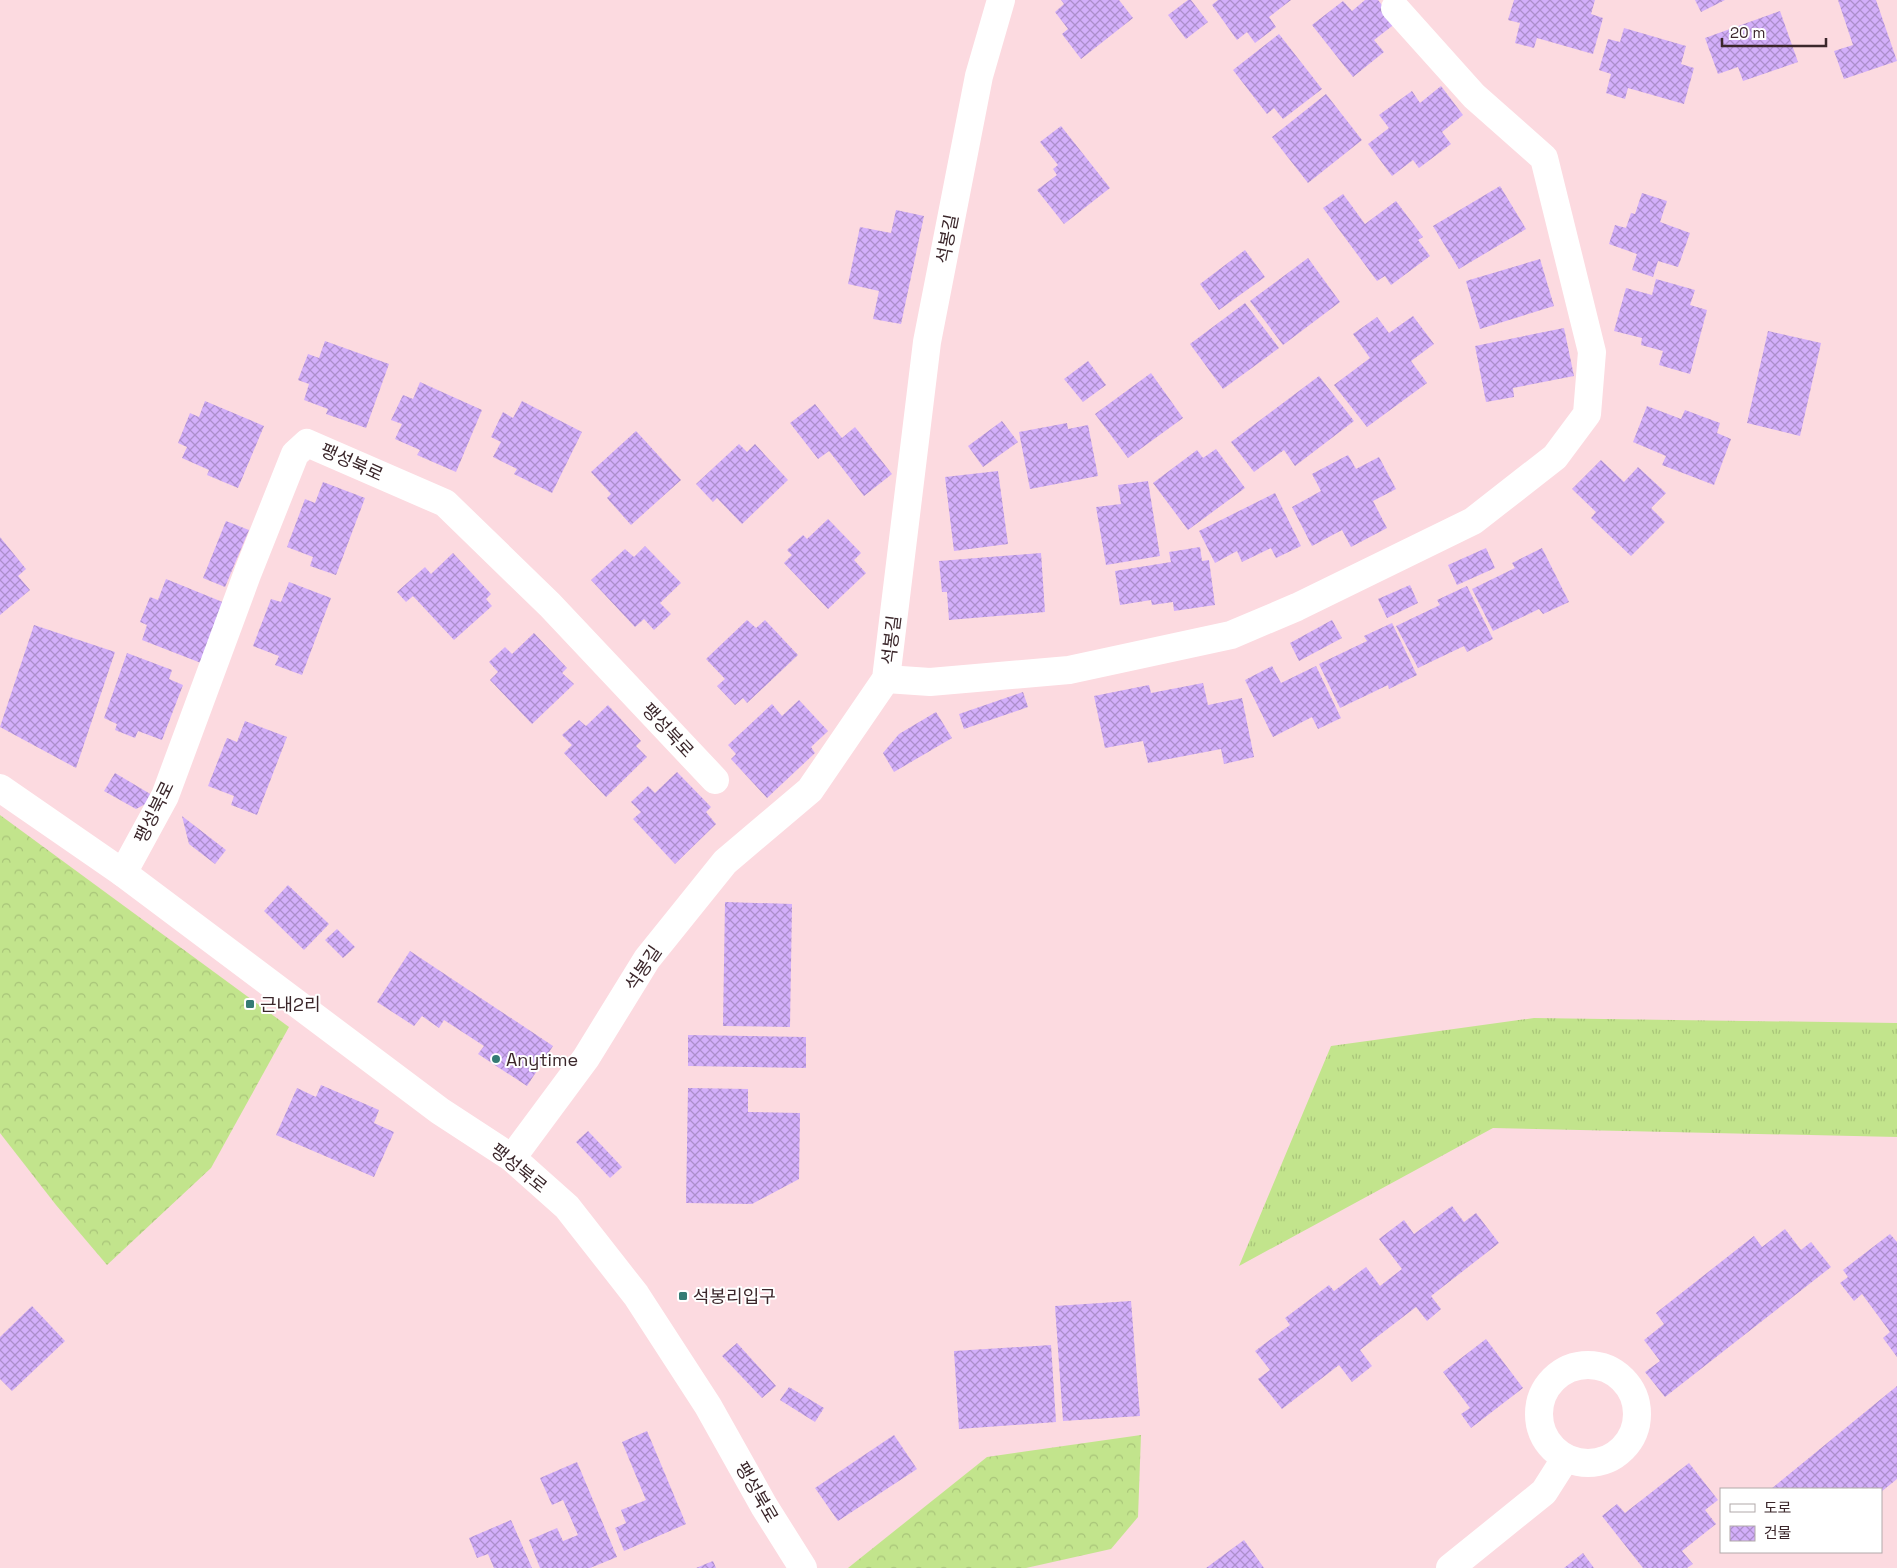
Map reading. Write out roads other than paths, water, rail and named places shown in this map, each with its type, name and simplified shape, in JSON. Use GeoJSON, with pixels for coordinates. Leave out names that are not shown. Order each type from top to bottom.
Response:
{"type":"FeatureCollection","features":[{"type":"Feature","properties":{"kind":"street","name":"석봉길"},"geometry":{"type":"LineString","coordinates":[[512,1158],[586,1058],[647,959],[725,862],[810,790],[886,679],[927,342],[979,76],[1001,0]]}},
{"type":"Feature","properties":{"kind":"street"},"geometry":{"type":"LineString","coordinates":[[886,679],[930,682],[1069,670],[1231,634],[1296,606],[1473,521],[1555,457],[1587,414],[1592,352],[1544,158],[1474,96],[1395,8]]}},
{"type":"Feature","properties":{"kind":"street","name":"팽성북로"},"geometry":{"type":"LineString","coordinates":[[123,873],[165,796],[248,572],[295,454],[307,443],[445,503],[550,605],[715,780]]}},
{"type":"Feature","properties":{"kind":"street","name":"팽성북로"},"geometry":{"type":"LineString","coordinates":[[0,788],[123,873],[440,1111],[512,1158],[567,1207],[636,1296],[708,1406],[764,1506],[803,1568]]}},
{"type":"Feature","properties":{"kind":"street"},"geometry":{"type":"LineString","coordinates":[[1450,1568],[1544,1492],[1565,1459]]}},
{"type":"Feature","properties":{"kind":"place","name":"근내2리"},"geometry":{"type":"Point","coordinates":[250,1004]}},
{"type":"Feature","properties":{"kind":"place","name":"Anytime"},"geometry":{"type":"Point","coordinates":[496,1059]}},
{"type":"Feature","properties":{"kind":"place","name":"석봉리입구"},"geometry":{"type":"Point","coordinates":[683,1296]}}]}
